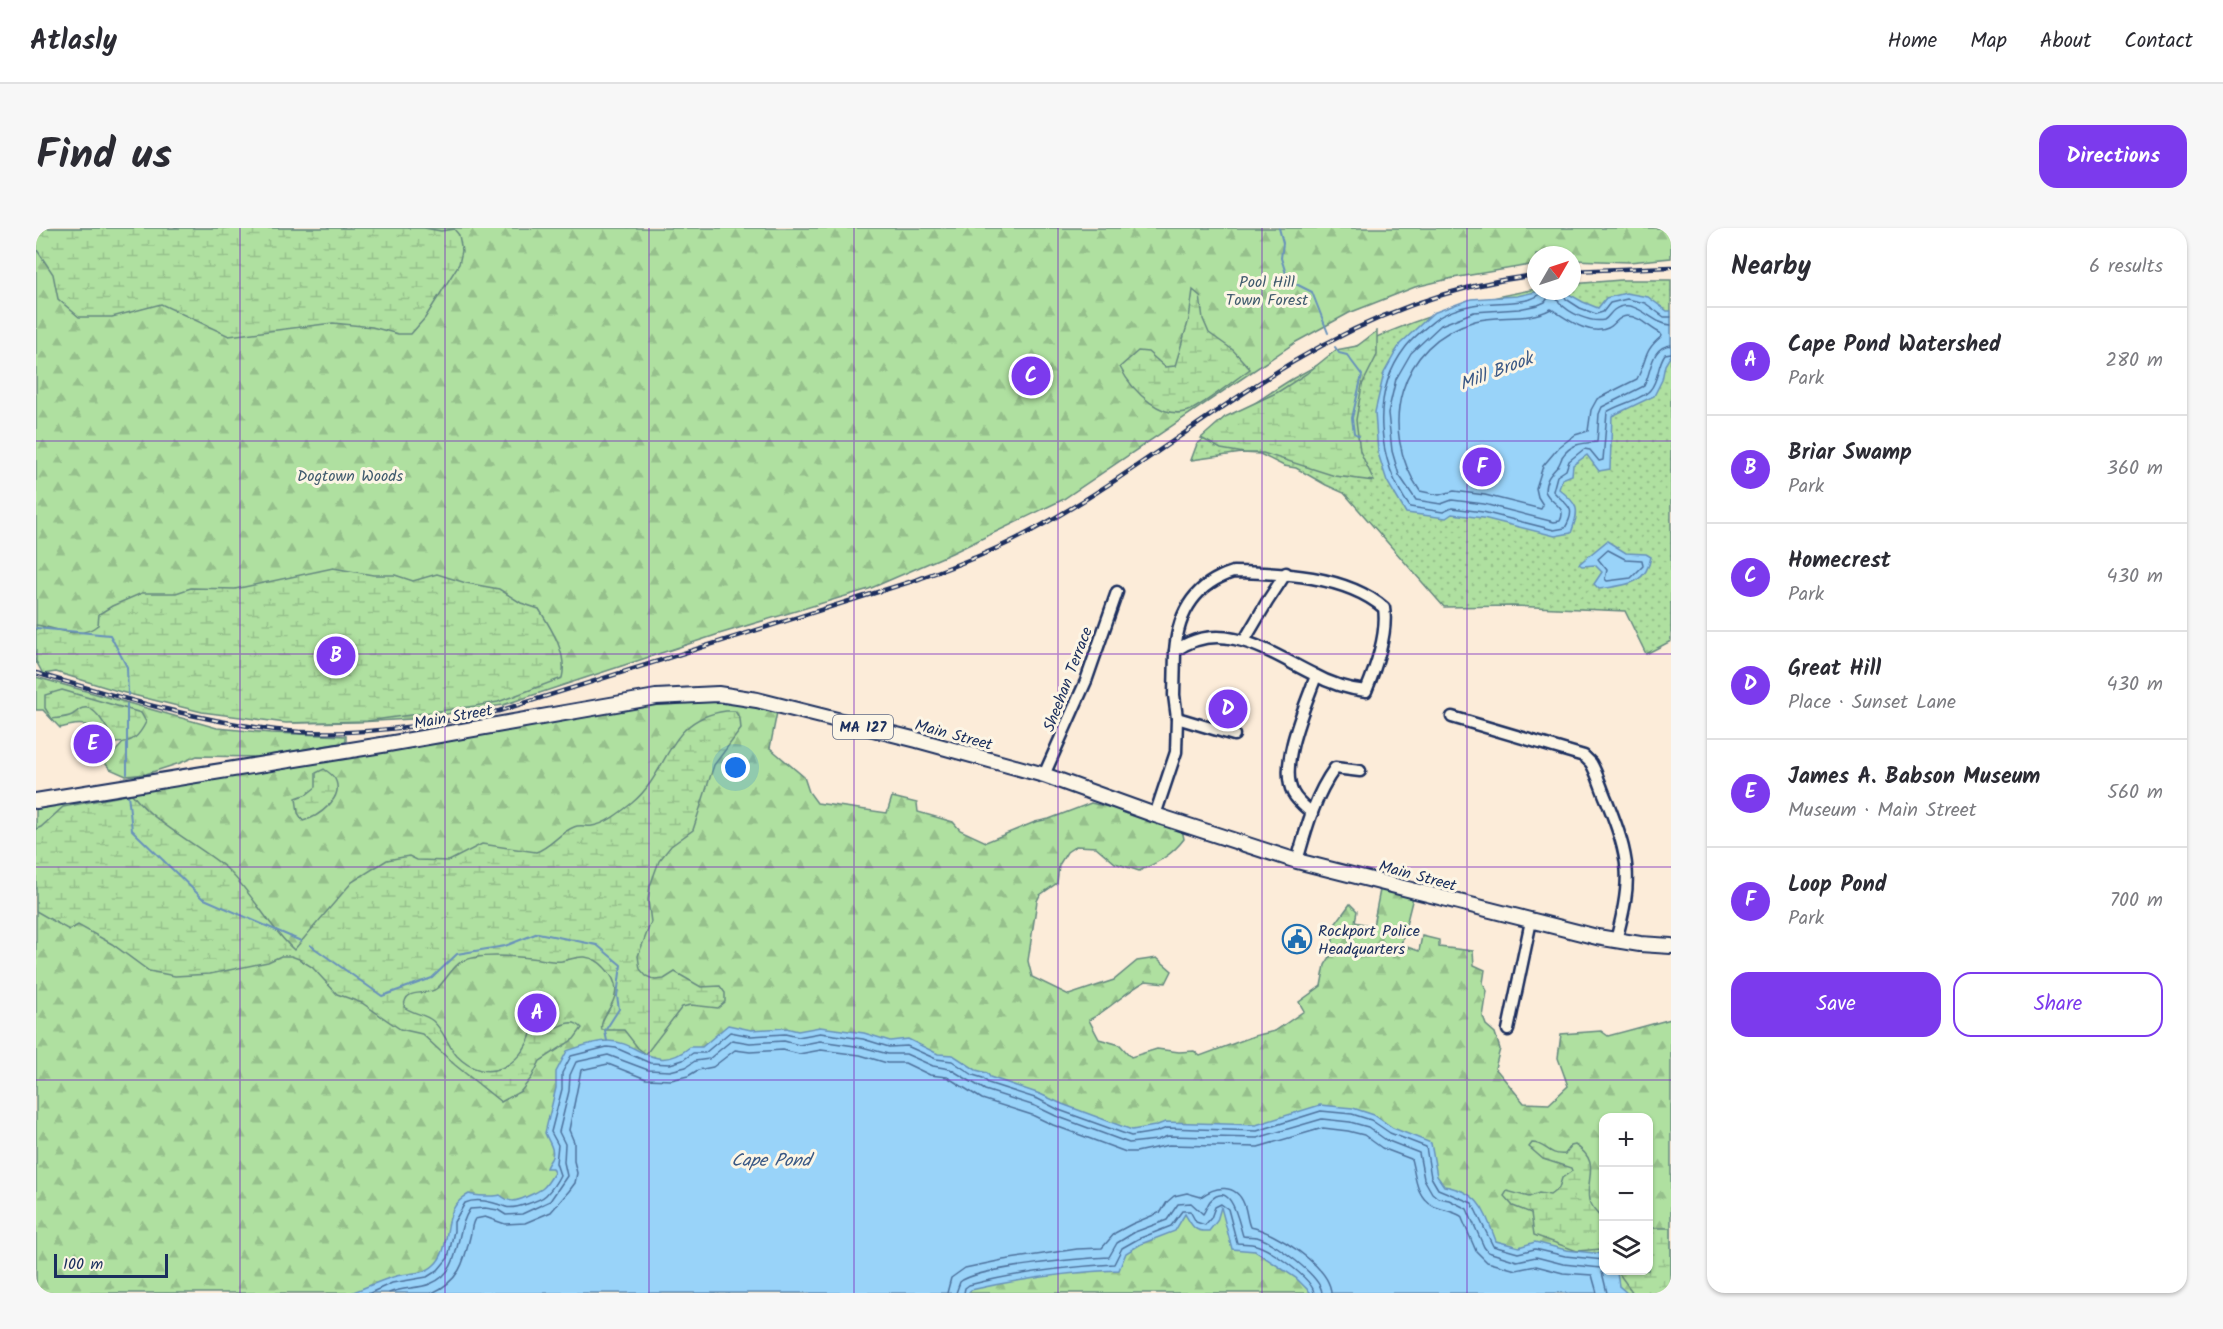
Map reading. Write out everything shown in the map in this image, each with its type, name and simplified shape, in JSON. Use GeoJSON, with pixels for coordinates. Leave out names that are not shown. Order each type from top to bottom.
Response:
{"type":"FeatureCollection","features":[{"type":"Feature","properties":{"kind":"main road","name":"Main Street"},"geometry":{"type":"LineString","coordinates":[[36,801],[388,744],[656,697],[718,694],[757,700],[917,740],[1044,776],[1296,861],[1531,921],[1616,940],[1671,946]]}},
{"type":"Feature","properties":{"kind":"street"},"geometry":{"type":"LineString","coordinates":[[1155,815],[1176,752],[1177,718],[1174,695],[1175,651],[1177,634],[1182,619],[1197,593],[1207,583],[1233,572],[1286,573],[1340,585],[1367,597],[1384,608],[1386,617],[1375,668],[1366,691],[1353,689],[1316,676],[1263,648],[1236,638],[1214,637],[1185,644],[1175,651]]}},
{"type":"Feature","properties":{"kind":"street"},"geometry":{"type":"LineString","coordinates":[[1244,641],[1286,573]]}},
{"type":"Feature","properties":{"kind":"street","name":"Sheehan Terrace"},"geometry":{"type":"LineString","coordinates":[[1044,776],[1086,681],[1117,592]]}},
{"type":"Feature","properties":{"kind":"street"},"geometry":{"type":"LineString","coordinates":[[1312,813],[1292,792],[1289,775],[1292,745],[1316,676]]}},
{"type":"Feature","properties":{"kind":"street"},"geometry":{"type":"LineString","coordinates":[[1452,717],[1584,756],[1591,763],[1619,833],[1628,867],[1627,890],[1616,940]]}},
{"type":"Feature","properties":{"kind":"street"},"geometry":{"type":"LineString","coordinates":[[1177,718],[1234,735]]}},
{"type":"Feature","properties":{"kind":"street"},"geometry":{"type":"LineString","coordinates":[[1296,861],[1312,813],[1324,785],[1335,768],[1360,771]]}},
{"type":"Feature","properties":{"kind":"street"},"geometry":{"type":"LineString","coordinates":[[1508,1030],[1531,921]]}},
{"type":"Feature","properties":{"kind":"green space","name":"Dogtown Woods"},"geometry":{"type":"Polygon","coordinates":[[[36,228],[1671,228],[1671,258],[1629,262],[1581,260],[1581,246],[1527,246],[1527,266],[1415,287],[1349,313],[1296,342],[1062,500],[952,553],[869,589],[719,634],[503,705],[430,718],[293,723],[36,663],[36,228]]]}},
{"type":"Feature","properties":{"kind":"green space"},"geometry":{"type":"Polygon","coordinates":[[[36,228],[424,228],[441,231],[454,229],[459,235],[462,251],[459,264],[425,318],[411,334],[398,334],[372,327],[333,323],[229,336],[161,304],[112,317],[79,317],[58,299],[53,274],[37,250],[36,228]]]}},
{"type":"Feature","properties":{"kind":"green space"},"geometry":{"type":"Polygon","coordinates":[[[1621,280],[1671,280],[1671,641],[1646,654],[1625,611],[1514,606],[1444,607],[1344,493],[1296,468],[1284,466],[1260,454],[1242,453],[1191,460],[1197,444],[1268,394],[1350,349],[1441,313],[1504,295],[1527,291],[1527,300],[1581,300],[1581,283],[1621,280]]]}},
{"type":"Feature","properties":{"kind":"green space"},"geometry":{"type":"Polygon","coordinates":[[[1193,290],[1200,296],[1203,319],[1209,333],[1233,350],[1250,369],[1193,409],[1171,412],[1150,403],[1132,386],[1120,367],[1138,351],[1148,352],[1165,367],[1175,366],[1189,319],[1193,290]]]}},
{"type":"Feature","properties":{"kind":"green space"},"geometry":{"type":"Polygon","coordinates":[[[1377,331],[1377,355],[1362,385],[1356,420],[1360,451],[1374,481],[1335,476],[1263,453],[1244,453],[1221,449],[1201,438],[1225,417],[1278,392],[1306,374],[1336,350],[1357,346],[1377,331]]]}},
{"type":"Feature","properties":{"kind":"green space"},"geometry":{"type":"Polygon","coordinates":[[[333,568],[373,575],[395,575],[413,581],[437,574],[466,583],[499,589],[521,603],[539,609],[561,651],[562,678],[498,702],[475,706],[367,721],[286,723],[202,712],[121,692],[56,672],[43,674],[36,661],[36,625],[68,632],[83,632],[98,625],[99,614],[142,593],[176,593],[191,588],[235,589],[333,568]]]}},
{"type":"Feature","properties":{"kind":"green space"},"geometry":{"type":"Polygon","coordinates":[[[36,677],[217,728],[346,736],[346,742],[259,757],[197,756],[146,774],[126,776],[110,769],[105,763],[123,743],[119,736],[101,745],[90,727],[81,724],[60,728],[43,710],[36,710],[36,677]]]}},
{"type":"Feature","properties":{"kind":"green space"},"geometry":{"type":"Polygon","coordinates":[[[62,690],[141,713],[146,722],[135,738],[127,742],[116,743],[98,715],[89,708],[81,709],[67,717],[52,719],[45,708],[45,695],[62,690]]]}},
{"type":"Feature","properties":{"kind":"green space"},"geometry":{"type":"Polygon","coordinates":[[[678,700],[730,702],[777,712],[770,748],[804,777],[809,792],[817,803],[887,813],[892,797],[917,803],[918,812],[953,822],[960,830],[986,842],[1091,803],[1138,814],[1182,829],[1184,839],[1174,850],[1158,862],[1139,871],[1115,863],[1096,847],[1076,846],[1067,852],[1059,865],[1057,883],[1040,895],[1037,901],[1028,961],[1032,977],[1069,995],[1114,980],[1137,961],[1157,958],[1172,971],[1166,983],[1146,981],[1089,1020],[1099,1039],[1120,1045],[1131,1057],[1157,1049],[1179,1052],[1194,1051],[1200,1056],[1254,1036],[1275,1031],[1304,1011],[1299,1002],[1321,986],[1325,965],[1330,957],[1336,923],[1350,904],[1357,911],[1355,922],[1373,926],[1380,890],[1413,897],[1401,945],[1419,951],[1422,936],[1439,940],[1439,947],[1473,951],[1474,965],[1485,970],[1483,983],[1487,991],[1483,1017],[1486,1025],[1495,1033],[1500,1049],[1495,1068],[1524,1103],[1549,1104],[1568,1086],[1558,1058],[1561,1034],[1601,1031],[1608,1036],[1671,1019],[1671,1293],[36,1293],[36,897],[137,806],[128,793],[415,747],[678,700]]]}},
{"type":"Feature","properties":{"kind":"green space"},"geometry":{"type":"Polygon","coordinates":[[[735,711],[740,719],[741,729],[714,765],[693,830],[671,846],[659,861],[650,886],[648,900],[651,922],[638,956],[640,969],[646,976],[655,980],[664,979],[675,972],[701,987],[720,986],[725,993],[725,1002],[718,1008],[691,1005],[682,1007],[646,1054],[638,1048],[624,1030],[602,1030],[604,1017],[612,1004],[616,988],[613,978],[596,961],[582,957],[556,961],[499,956],[478,957],[461,962],[436,989],[408,996],[404,1007],[433,1021],[457,1056],[468,1065],[480,1070],[491,1071],[502,1068],[520,1054],[532,1031],[551,1029],[567,1023],[575,1023],[582,1028],[574,1039],[540,1061],[532,1077],[521,1091],[501,1102],[455,1065],[422,1034],[400,1029],[362,1003],[337,994],[312,967],[299,959],[281,956],[268,962],[210,974],[175,976],[149,971],[112,944],[78,925],[69,930],[36,911],[36,829],[63,807],[132,794],[164,824],[226,868],[294,950],[352,882],[387,860],[409,856],[417,860],[449,861],[482,844],[536,852],[574,827],[597,825],[608,820],[632,803],[645,790],[680,735],[691,724],[706,716],[735,711]]]}},
{"type":"Feature","properties":{"kind":"green space"},"geometry":{"type":"Polygon","coordinates":[[[324,769],[335,779],[336,793],[328,806],[303,821],[298,813],[296,798],[316,787],[316,773],[324,769]]]}},
{"type":"Feature","properties":{"kind":"green space"},"geometry":{"type":"Polygon","coordinates":[[[88,800],[62,809],[36,834],[36,807],[88,800]]]}},
{"type":"Feature","properties":{"kind":"green space"},"geometry":{"type":"Polygon","coordinates":[[[1532,1143],[1555,1153],[1565,1154],[1571,1146],[1575,1145],[1588,1158],[1591,1171],[1589,1200],[1599,1215],[1599,1249],[1577,1251],[1534,1235],[1531,1213],[1513,1206],[1504,1196],[1507,1191],[1529,1197],[1539,1193],[1550,1195],[1559,1188],[1562,1178],[1572,1171],[1571,1168],[1543,1159],[1529,1147],[1532,1143]]]}},
{"type":"Feature","properties":{"kind":"green space"},"geometry":{"type":"Polygon","coordinates":[[[1671,1228],[1671,1293],[1633,1293],[1620,1275],[1653,1275],[1653,1229],[1671,1228]]]}},
{"type":"Feature","properties":{"kind":"water"},"geometry":{"type":"Polygon","coordinates":[[[1626,293],[1648,297],[1667,311],[1671,311],[1671,355],[1654,396],[1612,416],[1610,469],[1599,471],[1587,455],[1573,465],[1572,475],[1562,479],[1559,489],[1571,499],[1576,508],[1576,518],[1571,533],[1555,536],[1483,518],[1452,514],[1446,518],[1406,513],[1387,481],[1378,453],[1375,412],[1384,373],[1400,344],[1433,313],[1471,299],[1527,294],[1527,300],[1579,300],[1598,308],[1606,298],[1626,293]]]}},
{"type":"Feature","properties":{"kind":"water"},"geometry":{"type":"Polygon","coordinates":[[[1607,541],[1626,553],[1646,554],[1651,557],[1648,567],[1639,579],[1625,585],[1599,589],[1594,584],[1602,572],[1595,565],[1582,566],[1579,564],[1607,541]]]}},
{"type":"Feature","properties":{"kind":"water","name":"Cape Pond"},"geometry":{"type":"Polygon","coordinates":[[[728,1025],[751,1030],[786,1028],[798,1031],[820,1027],[864,1033],[890,1041],[908,1039],[938,1054],[953,1055],[976,1070],[987,1073],[990,1077],[1132,1130],[1165,1122],[1256,1125],[1320,1105],[1353,1108],[1374,1115],[1393,1128],[1431,1143],[1437,1176],[1444,1186],[1466,1193],[1479,1204],[1496,1241],[1519,1247],[1535,1242],[1566,1250],[1599,1254],[1599,1275],[1617,1275],[1619,1286],[1627,1293],[1311,1293],[1296,1278],[1255,1251],[1232,1249],[1221,1207],[1217,1221],[1209,1231],[1194,1227],[1185,1214],[1175,1231],[1141,1244],[1126,1253],[1119,1270],[1026,1279],[971,1290],[968,1293],[351,1293],[395,1276],[424,1271],[434,1265],[444,1248],[453,1209],[469,1194],[500,1195],[516,1201],[545,1186],[554,1173],[552,1168],[546,1168],[553,1152],[545,1133],[556,1088],[556,1072],[567,1051],[592,1043],[608,1041],[619,1042],[657,1058],[667,1058],[678,1055],[690,1047],[702,1047],[728,1025]]]}},
{"type":"Feature","properties":{"kind":"waterway","name":"Mill Brook"},"geometry":{"type":"LineString","coordinates":[[1279,228],[1283,243],[1281,258],[1288,280],[1312,292],[1328,333]]}},
{"type":"Feature","properties":{"kind":"waterway","name":"Mill Brook"},"geometry":{"type":"LineString","coordinates":[[1335,347],[1339,353],[1347,355],[1362,375],[1352,418],[1354,433],[1359,436]]}},
{"type":"Feature","properties":{"kind":"waterway"},"geometry":{"type":"LineString","coordinates":[[36,628],[110,635],[127,667],[128,695]]}},
{"type":"Feature","properties":{"kind":"waterway"},"geometry":{"type":"LineString","coordinates":[[127,704],[127,774]]}},
{"type":"Feature","properties":{"kind":"waterway"},"geometry":{"type":"LineString","coordinates":[[128,794],[132,830],[202,898],[301,941]]}},
{"type":"Feature","properties":{"kind":"waterway"},"geometry":{"type":"LineString","coordinates":[[310,945],[382,996],[432,978],[457,954],[505,946],[538,933],[597,945],[621,965],[617,996],[619,1009],[605,1031],[607,1041]]}},
{"type":"Feature","properties":{"kind":"railway"},"geometry":{"type":"LineString","coordinates":[[1581,271],[1671,267]]}},
{"type":"Feature","properties":{"kind":"railway"},"geometry":{"type":"LineString","coordinates":[[36,673],[185,714],[276,730],[332,733],[388,729],[499,711],[916,580],[990,551],[1019,538],[1067,511],[1260,382],[1350,331],[1441,295],[1527,276]]}},
{"type":"Feature","properties":{"kind":"place","name":"Homecrest"},"geometry":{"type":"Point","coordinates":[1031,376]}},
{"type":"Feature","properties":{"kind":"place","name":"Loop Pond"},"geometry":{"type":"Point","coordinates":[1482,467]}},
{"type":"Feature","properties":{"kind":"place","name":"Briar Swamp"},"geometry":{"type":"Point","coordinates":[336,656]}},
{"type":"Feature","properties":{"kind":"place","name":"Great Hill"},"geometry":{"type":"Point","coordinates":[1228,709]}},
{"type":"Feature","properties":{"kind":"place","name":"James A. Babson Museum"},"geometry":{"type":"Point","coordinates":[93,744]}},
{"type":"Feature","properties":{"kind":"place","name":"Rockport Police Headquarters"},"geometry":{"type":"Point","coordinates":[1297,939]}},
{"type":"Feature","properties":{"kind":"place","name":"Cape Pond Watershed"},"geometry":{"type":"Point","coordinates":[537,1013]}},
{"type":"Feature","properties":{"kind":"park label","name":"Pool Hill Town Forest"},"geometry":{"type":"Point","coordinates":[1267,290]}}]}
